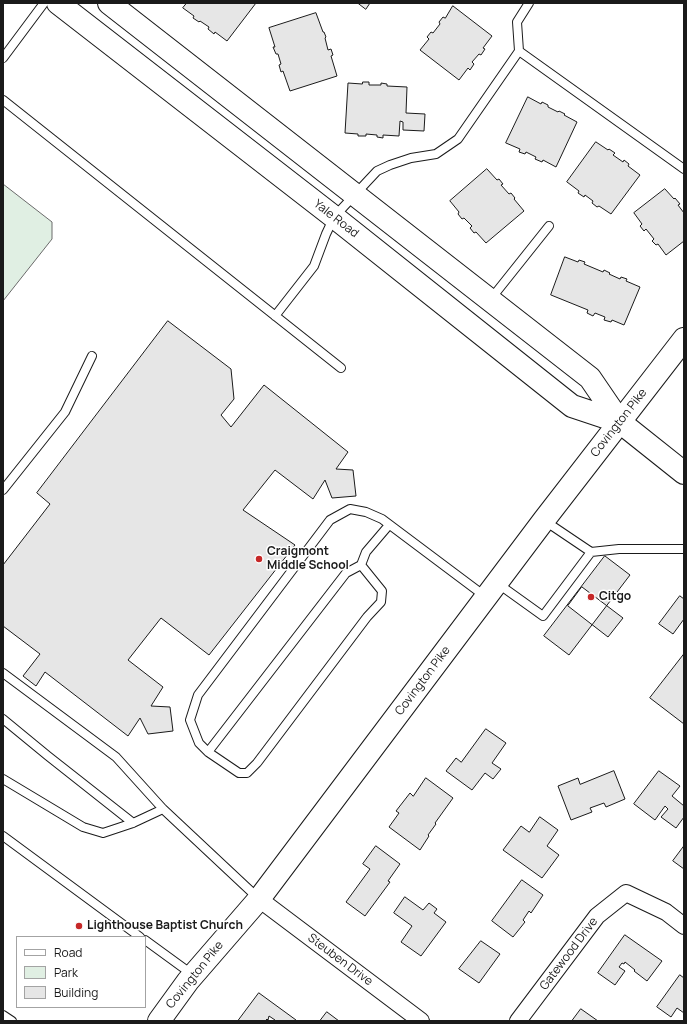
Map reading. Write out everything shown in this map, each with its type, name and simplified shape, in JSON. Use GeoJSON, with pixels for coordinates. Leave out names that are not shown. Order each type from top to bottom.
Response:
{"type":"FeatureCollection","features":[{"type":"Feature","properties":{"kind":"main road","name":"Yale Road"},"geometry":{"type":"LineString","coordinates":[[58,3],[334,217],[572,406],[620,422]]}},
{"type":"Feature","properties":{"kind":"main road","name":"Yale Road"},"geometry":{"type":"LineString","coordinates":[[109,3],[590,378],[620,422],[683,472]]}},
{"type":"Feature","properties":{"kind":"main road","name":"Covington Pike"},"geometry":{"type":"LineString","coordinates":[[159,1021],[193,976],[259,899],[544,520],[683,342]]}},
{"type":"Feature","properties":{"kind":"street","name":"Gatewood Drive"},"geometry":{"type":"LineString","coordinates":[[518,1021],[597,916],[626,893],[666,912],[684,926]]}},
{"type":"Feature","properties":{"kind":"street","name":"Steuben Drive"},"geometry":{"type":"LineString","coordinates":[[259,899],[421,1021]]}},
{"type":"Feature","properties":{"kind":"lane"},"geometry":{"type":"LineString","coordinates":[[3,58],[44,3]]}},
{"type":"Feature","properties":{"kind":"lane"},"geometry":{"type":"LineString","coordinates":[[275,316],[314,266],[334,217],[377,171],[411,158],[436,154],[458,139],[519,51],[516,22],[529,3]]}},
{"type":"Feature","properties":{"kind":"lane"},"geometry":{"type":"LineString","coordinates":[[519,51],[684,169]]}},
{"type":"Feature","properties":{"kind":"lane"},"geometry":{"type":"LineString","coordinates":[[3,100],[341,368]]}},
{"type":"Feature","properties":{"kind":"lane"},"geometry":{"type":"LineString","coordinates":[[489,300],[549,226]]}},
{"type":"Feature","properties":{"kind":"lane"},"geometry":{"type":"LineString","coordinates":[[3,490],[65,412],[92,356]]}},
{"type":"Feature","properties":{"kind":"lane"},"geometry":{"type":"LineString","coordinates":[[361,564],[382,591],[381,602],[367,617],[257,763],[247,774],[239,773],[208,752],[199,743],[190,720],[198,695],[330,520],[350,509],[366,512],[382,520],[492,590],[543,616],[592,552]]}},
{"type":"Feature","properties":{"kind":"lane"},"geometry":{"type":"LineString","coordinates":[[544,520],[592,552],[619,549],[684,549]]}},
{"type":"Feature","properties":{"kind":"lane"},"geometry":{"type":"LineString","coordinates":[[208,752],[346,573],[361,564],[366,552],[389,525]]}},
{"type":"Feature","properties":{"kind":"lane"},"geometry":{"type":"LineString","coordinates":[[3,674],[116,758],[163,809],[259,899]]}},
{"type":"Feature","properties":{"kind":"lane"},"geometry":{"type":"LineString","coordinates":[[3,719],[133,823]]}},
{"type":"Feature","properties":{"kind":"lane"},"geometry":{"type":"LineString","coordinates":[[3,779],[83,827],[103,833],[133,823],[163,809]]}},
{"type":"Feature","properties":{"kind":"lane"},"geometry":{"type":"LineString","coordinates":[[3,836],[139,936]]}},
{"type":"Feature","properties":{"kind":"lane"},"geometry":{"type":"LineString","coordinates":[[146,941],[193,976]]}},
{"type":"Feature","properties":{"kind":"lane"},"geometry":{"type":"LineString","coordinates":[[3,1015],[12,1021]]}},
{"type":"Feature","properties":{"kind":"green space"},"geometry":{"type":"Polygon","coordinates":[[[3,184],[52,222],[52,239],[3,301],[3,184]]]}},
{"type":"Feature","properties":{"kind":"building"},"geometry":{"type":"Polygon","coordinates":[[[187,3],[256,3],[227,41],[215,32],[214,34],[208,29],[209,27],[193,18],[194,16],[183,8],[187,3]]]}},
{"type":"Feature","properties":{"kind":"building"},"geometry":{"type":"Polygon","coordinates":[[[358,3],[370,3],[366,9],[358,3]]]}},
{"type":"Feature","properties":{"kind":"building"},"geometry":{"type":"Polygon","coordinates":[[[453,6],[492,36],[483,48],[485,49],[481,55],[479,54],[472,62],[474,64],[470,70],[468,68],[459,80],[420,50],[429,39],[427,37],[431,32],[433,33],[440,24],[439,22],[443,17],[445,18],[453,6]]]}},
{"type":"Feature","properties":{"kind":"building"},"geometry":{"type":"Polygon","coordinates":[[[316,13],[326,37],[328,50],[331,49],[333,55],[331,56],[337,76],[290,91],[283,71],[281,72],[279,65],[281,64],[278,54],[276,54],[273,47],[275,47],[269,28],[316,13]]]}},
{"type":"Feature","properties":{"kind":"building"},"geometry":{"type":"Polygon","coordinates":[[[363,82],[369,82],[369,85],[381,85],[381,83],[387,84],[387,86],[407,87],[406,113],[425,114],[424,131],[403,130],[403,122],[400,121],[399,136],[383,135],[383,138],[377,137],[377,135],[366,134],[366,136],[358,136],[358,134],[345,133],[348,83],[362,84],[363,82]]]}},
{"type":"Feature","properties":{"kind":"building"},"geometry":{"type":"Polygon","coordinates":[[[528,97],[541,104],[542,102],[548,105],[548,107],[565,114],[564,115],[577,122],[556,167],[543,160],[542,162],[535,159],[536,157],[526,152],[525,154],[519,152],[520,149],[506,143],[528,97]]]}},
{"type":"Feature","properties":{"kind":"building"},"geometry":{"type":"Polygon","coordinates":[[[596,142],[615,153],[613,155],[623,162],[624,160],[629,164],[628,166],[640,175],[611,214],[599,206],[597,207],[592,203],[593,201],[585,195],[584,197],[578,193],[579,191],[567,182],[596,142]]]}},
{"type":"Feature","properties":{"kind":"building"},"geometry":{"type":"Polygon","coordinates":[[[487,169],[497,180],[499,179],[503,184],[501,185],[509,194],[511,193],[524,211],[486,243],[476,232],[474,233],[470,228],[472,226],[464,218],[462,219],[458,214],[459,212],[450,201],[487,169]]]}},
{"type":"Feature","properties":{"kind":"building"},"geometry":{"type":"Polygon","coordinates":[[[665,189],[680,204],[678,205],[684,213],[684,241],[666,255],[658,244],[656,245],[652,241],[654,239],[646,229],[644,231],[640,226],[642,224],[634,213],[665,189]]]}},
{"type":"Feature","properties":{"kind":"building"},"geometry":{"type":"Polygon","coordinates":[[[565,257],[578,262],[579,260],[585,262],[584,264],[603,272],[604,270],[620,279],[621,277],[627,279],[626,281],[640,287],[624,325],[612,320],[611,322],[604,320],[605,317],[595,313],[593,316],[587,313],[588,310],[551,295],[565,257]]]}},
{"type":"Feature","properties":{"kind":"building"},"geometry":{"type":"Polygon","coordinates":[[[168,321],[231,369],[234,399],[221,415],[231,427],[264,385],[348,452],[336,469],[353,470],[356,496],[332,498],[325,480],[313,499],[275,470],[243,510],[295,545],[209,655],[161,618],[128,660],[163,687],[151,706],[170,707],[173,731],[148,734],[140,718],[128,736],[45,672],[36,686],[23,676],[40,654],[3,626],[3,565],[50,504],[37,493],[168,321]]]}},
{"type":"Feature","properties":{"kind":"building"},"geometry":{"type":"Polygon","coordinates":[[[605,556],[630,575],[569,655],[544,636],[605,556]]]}},
{"type":"Feature","properties":{"kind":"building"},"geometry":{"type":"Polygon","coordinates":[[[582,587],[623,618],[608,637],[568,606],[582,587]]]}},
{"type":"Feature","properties":{"kind":"building"},"geometry":{"type":"Polygon","coordinates":[[[680,596],[684,599],[684,619],[673,634],[659,624],[680,596]]]}},
{"type":"Feature","properties":{"kind":"building"},"geometry":{"type":"Polygon","coordinates":[[[684,654],[684,724],[650,698],[684,654]]]}},
{"type":"Feature","properties":{"kind":"building"},"geometry":{"type":"Polygon","coordinates":[[[486,729],[506,743],[492,763],[501,769],[493,779],[485,773],[472,790],[446,771],[456,758],[461,762],[486,729]]]}},
{"type":"Feature","properties":{"kind":"building"},"geometry":{"type":"Polygon","coordinates":[[[614,771],[625,799],[606,807],[604,803],[590,808],[592,812],[571,820],[558,786],[578,778],[580,784],[614,771]]]}},
{"type":"Feature","properties":{"kind":"building"},"geometry":{"type":"Polygon","coordinates":[[[659,771],[680,786],[672,796],[684,806],[684,817],[676,828],[661,817],[668,809],[665,806],[655,820],[634,804],[659,771]]]}},
{"type":"Feature","properties":{"kind":"building"},"geometry":{"type":"Polygon","coordinates":[[[426,778],[453,798],[435,823],[436,824],[420,850],[389,827],[399,813],[396,811],[410,793],[413,796],[426,778]]]}},
{"type":"Feature","properties":{"kind":"building"},"geometry":{"type":"Polygon","coordinates":[[[540,817],[558,830],[547,846],[559,855],[542,878],[503,850],[521,826],[529,832],[540,817]]]}},
{"type":"Feature","properties":{"kind":"building"},"geometry":{"type":"Polygon","coordinates":[[[376,846],[400,864],[388,881],[390,882],[365,916],[346,902],[370,869],[363,864],[376,846]]]}},
{"type":"Feature","properties":{"kind":"building"},"geometry":{"type":"Polygon","coordinates":[[[684,846],[684,869],[673,861],[684,846]]]}},
{"type":"Feature","properties":{"kind":"building"},"geometry":{"type":"Polygon","coordinates":[[[522,880],[543,895],[531,913],[529,911],[523,920],[525,922],[513,937],[492,921],[522,880]]]}},
{"type":"Feature","properties":{"kind":"building"},"geometry":{"type":"Polygon","coordinates":[[[405,897],[423,910],[429,903],[437,909],[434,913],[446,922],[421,956],[401,942],[412,926],[394,913],[405,897]]]}},
{"type":"Feature","properties":{"kind":"building"},"geometry":{"type":"Polygon","coordinates":[[[625,935],[662,961],[647,981],[625,962],[624,964],[622,963],[619,967],[625,971],[615,985],[598,973],[625,935]]]}},
{"type":"Feature","properties":{"kind":"building"},"geometry":{"type":"Polygon","coordinates":[[[481,941],[500,954],[479,983],[459,969],[481,941]]]}},
{"type":"Feature","properties":{"kind":"building"},"geometry":{"type":"Polygon","coordinates":[[[680,975],[684,978],[684,1013],[677,1008],[671,1017],[657,1007],[680,975]]]}},
{"type":"Feature","properties":{"kind":"building"},"geometry":{"type":"Polygon","coordinates":[[[259,993],[296,1020],[274,1021],[275,1020],[269,1016],[268,1020],[267,1019],[265,1021],[238,1021],[259,993]]]}},
{"type":"Feature","properties":{"kind":"building"},"geometry":{"type":"Polygon","coordinates":[[[581,1009],[598,1021],[572,1021],[581,1009]]]}},
{"type":"Feature","properties":{"kind":"building"},"geometry":{"type":"Polygon","coordinates":[[[327,1012],[339,1021],[320,1021],[327,1012]]]}},
{"type":"Feature","properties":{"kind":"place","name":"Craigmont Middle School"},"geometry":{"type":"Point","coordinates":[259,559]}},
{"type":"Feature","properties":{"kind":"place","name":"Citgo"},"geometry":{"type":"Point","coordinates":[591,597]}},
{"type":"Feature","properties":{"kind":"place","name":"Lighthouse Baptist Church"},"geometry":{"type":"Point","coordinates":[79,926]}}]}
